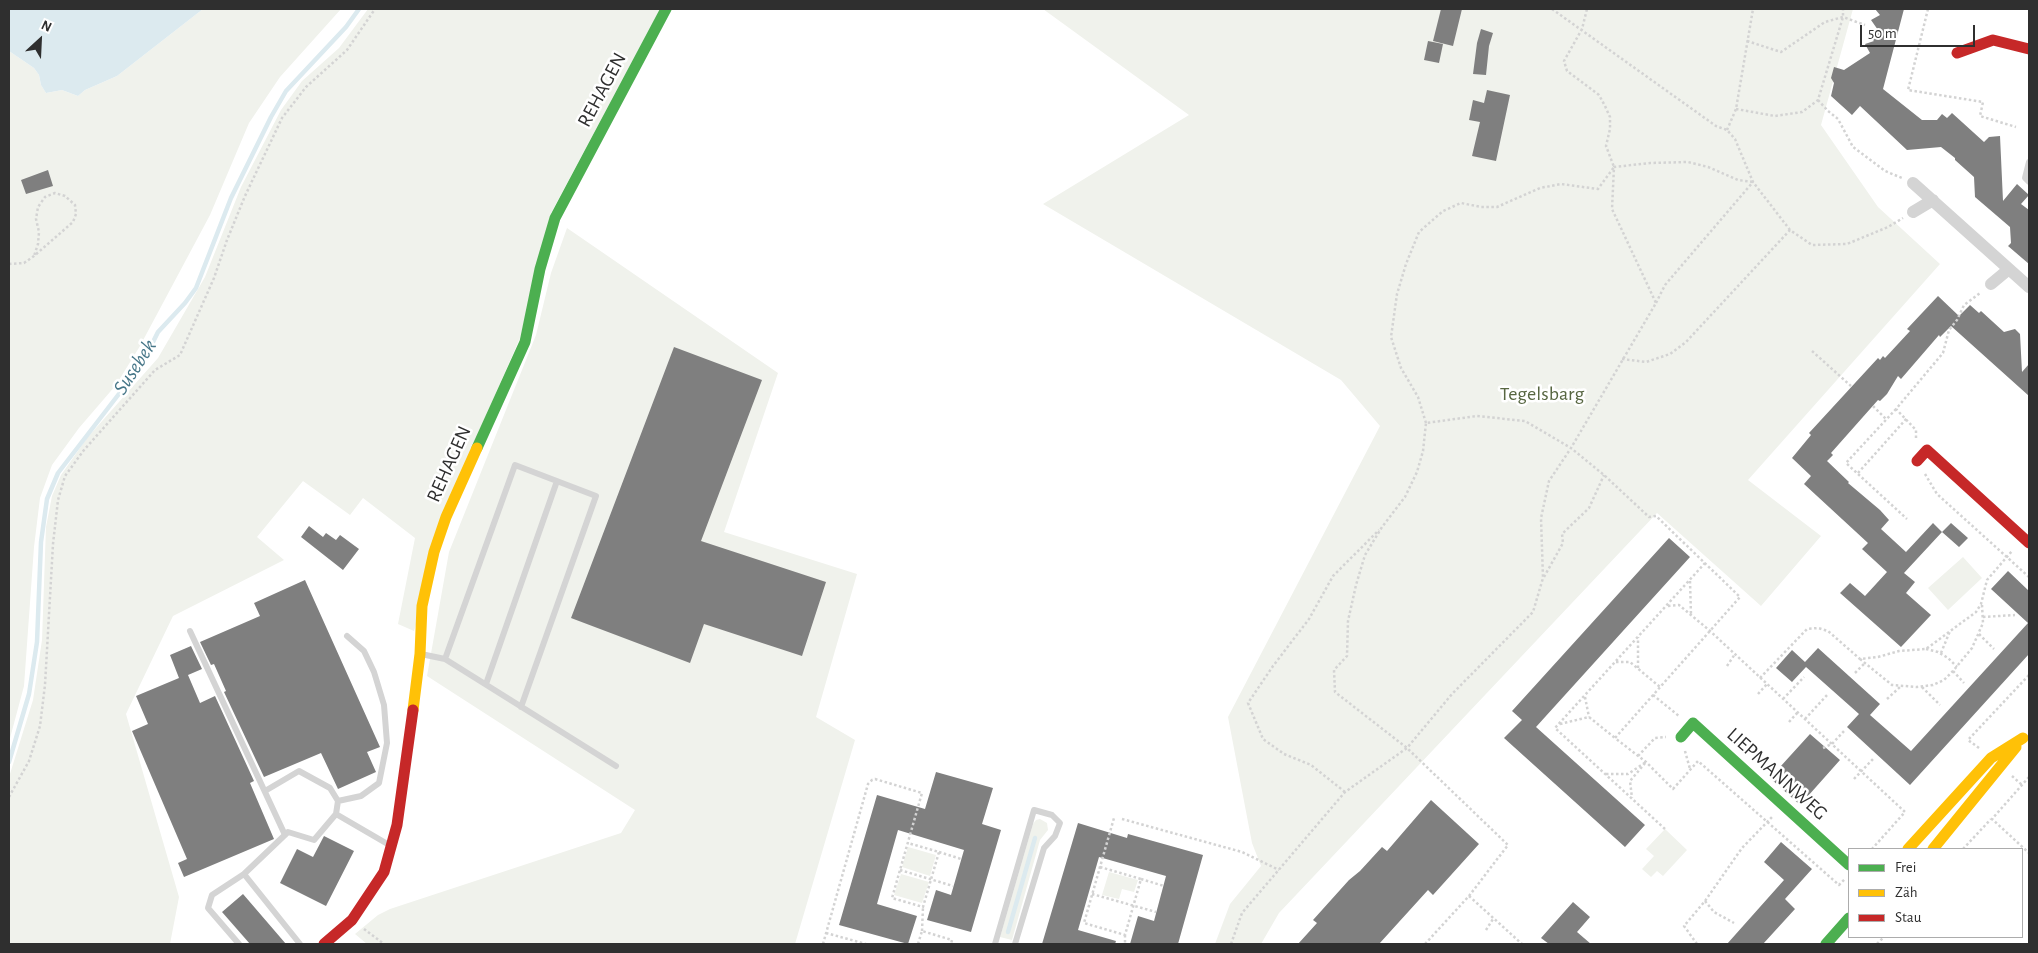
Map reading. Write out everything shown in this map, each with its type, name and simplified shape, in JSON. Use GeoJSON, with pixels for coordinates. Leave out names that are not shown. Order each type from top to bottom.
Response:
{"type":"FeatureCollection","features":[{"type":"Feature","properties":{"kind":"street","name":"REHAGEN"},"geometry":{"type":"LineString","coordinates":[[324,944],[352,920],[384,872],[392,847],[397,825],[420,654],[422,606],[434,552],[446,517],[525,342],[540,269],[555,218],[666,9]]}},
{"type":"Feature","properties":{"kind":"street"},"geometry":{"type":"LineString","coordinates":[[1958,53],[1993,40],[2029,49]]}},
{"type":"Feature","properties":{"kind":"street"},"geometry":{"type":"LineString","coordinates":[[1913,183],[2029,287]]}},
{"type":"Feature","properties":{"kind":"street"},"geometry":{"type":"LineString","coordinates":[[1913,212],[1933,200]]}},
{"type":"Feature","properties":{"kind":"street"},"geometry":{"type":"LineString","coordinates":[[1991,284],[2009,269]]}},
{"type":"Feature","properties":{"kind":"street"},"geometry":{"type":"LineString","coordinates":[[1917,461],[1927,450],[2026,540]]}},
{"type":"Feature","properties":{"kind":"street"},"geometry":{"type":"LineString","coordinates":[[1681,737],[1693,723]]}},
{"type":"Feature","properties":{"kind":"street","name":"LIEPMANNWEG"},"geometry":{"type":"LineString","coordinates":[[1693,723],[1848,864]]}},
{"type":"Feature","properties":{"kind":"street"},"geometry":{"type":"LineString","coordinates":[[1909,848],[1991,758],[2027,737]]}},
{"type":"Feature","properties":{"kind":"street"},"geometry":{"type":"LineString","coordinates":[[1934,848],[2027,737]]}},
{"type":"Feature","properties":{"kind":"street"},"geometry":{"type":"LineString","coordinates":[[1826,944],[1848,919]]}},
{"type":"Feature","properties":{"kind":"lane"},"geometry":{"type":"LineString","coordinates":[[2029,162],[2025,178],[2029,182]]}},
{"type":"Feature","properties":{"kind":"lane"},"geometry":{"type":"LineString","coordinates":[[445,660],[515,465],[596,496],[521,707]]}},
{"type":"Feature","properties":{"kind":"lane"},"geometry":{"type":"LineString","coordinates":[[486,684],[557,481]]}},
{"type":"Feature","properties":{"kind":"lane"},"geometry":{"type":"LineString","coordinates":[[190,631],[285,835]]}},
{"type":"Feature","properties":{"kind":"lane"},"geometry":{"type":"LineString","coordinates":[[338,801],[361,796],[379,783],[386,743],[384,705],[374,672],[364,651],[347,636]]}},
{"type":"Feature","properties":{"kind":"lane"},"geometry":{"type":"LineString","coordinates":[[420,654],[445,660],[616,766]]}},
{"type":"Feature","properties":{"kind":"lane"},"geometry":{"type":"LineString","coordinates":[[239,944],[208,908],[212,895],[244,874],[288,832],[314,840],[336,814],[338,801],[330,788],[299,771],[265,791]]}},
{"type":"Feature","properties":{"kind":"lane"},"geometry":{"type":"LineString","coordinates":[[994,944],[1034,810],[1052,815],[1060,823],[1055,836],[1044,848],[1015,944]]}},
{"type":"Feature","properties":{"kind":"lane"},"geometry":{"type":"LineString","coordinates":[[336,814],[392,847]]}},
{"type":"Feature","properties":{"kind":"lane"},"geometry":{"type":"LineString","coordinates":[[244,874],[300,944]]}},
{"type":"Feature","properties":{"kind":"path"},"geometry":{"type":"LineString","coordinates":[[9,797],[28,761],[40,726],[45,685],[53,544],[58,500],[65,476],[84,450],[155,370],[180,355],[214,278],[245,196],[282,118],[306,87],[347,50],[375,9]]}},
{"type":"Feature","properties":{"kind":"path"},"geometry":{"type":"LineString","coordinates":[[1552,9],[1716,126],[1727,130],[1735,139],[1753,182],[1790,230],[1812,245],[1847,244],[1888,227],[1913,212]]}},
{"type":"Feature","properties":{"kind":"path"},"geometry":{"type":"LineString","coordinates":[[1587,9],[1582,29],[1564,61],[1567,71],[1599,95],[1606,106],[1610,117],[1610,129],[1606,146],[1614,168],[1612,209],[1656,303]]}},
{"type":"Feature","properties":{"kind":"path"},"geometry":{"type":"LineString","coordinates":[[1727,130],[1736,109],[1754,9]]}},
{"type":"Feature","properties":{"kind":"path"},"geometry":{"type":"LineString","coordinates":[[1736,109],[1775,116],[1802,112],[1818,100],[1843,17],[1843,9]]}},
{"type":"Feature","properties":{"kind":"path"},"geometry":{"type":"LineString","coordinates":[[1928,9],[1908,90],[1983,102],[1980,116],[2016,127]]}},
{"type":"Feature","properties":{"kind":"path"},"geometry":{"type":"LineString","coordinates":[[1747,41],[1781,52],[1825,22],[1843,17],[1865,26]]}},
{"type":"Feature","properties":{"kind":"path"},"geometry":{"type":"LineString","coordinates":[[1818,100],[1838,119],[1853,147],[1884,171],[1913,183]]}},
{"type":"Feature","properties":{"kind":"path"},"geometry":{"type":"LineString","coordinates":[[1425,944],[1469,896],[1508,844],[1406,748],[1335,692],[1334,670],[1347,656],[1348,621],[1365,556],[1382,527],[1405,497],[1417,472],[1423,452],[1426,423],[1418,397],[1401,368],[1391,337],[1397,294],[1406,264],[1419,232],[1443,211],[1461,203],[1481,207],[1497,207],[1540,188],[1561,184],[1598,189],[1614,168],[1650,163],[1688,162],[1708,167],[1738,180],[1753,182]]}},
{"type":"Feature","properties":{"kind":"path"},"geometry":{"type":"LineString","coordinates":[[1543,578],[1541,518],[1549,481],[1571,448],[1665,285],[1753,182]]}},
{"type":"Feature","properties":{"kind":"path"},"geometry":{"type":"LineString","coordinates":[[9,264],[24,263],[34,256],[73,222],[76,214],[75,205],[65,196],[55,194],[45,197],[38,207],[36,219],[39,232],[34,256]]}},
{"type":"Feature","properties":{"kind":"path"},"geometry":{"type":"LineString","coordinates":[[1622,359],[1646,362],[1670,354],[1686,342],[1790,230]]}},
{"type":"Feature","properties":{"kind":"path"},"geometry":{"type":"LineString","coordinates":[[1907,519],[1846,463],[1943,353],[1949,330],[1957,320],[1964,305],[1991,284]]}},
{"type":"Feature","properties":{"kind":"path"},"geometry":{"type":"LineString","coordinates":[[1812,351],[1851,386]]}},
{"type":"Feature","properties":{"kind":"path"},"geometry":{"type":"LineString","coordinates":[[1873,406],[1886,419]]}},
{"type":"Feature","properties":{"kind":"path"},"geometry":{"type":"LineString","coordinates":[[1896,408],[1916,430],[1917,461],[1937,494],[2029,577]]}},
{"type":"Feature","properties":{"kind":"path"},"geometry":{"type":"LineString","coordinates":[[1426,423],[1477,416],[1525,421],[1571,448],[1604,475],[1649,517],[1656,516],[1740,597],[1615,738]]}},
{"type":"Feature","properties":{"kind":"path"},"geometry":{"type":"LineString","coordinates":[[1858,474],[1907,418]]}},
{"type":"Feature","properties":{"kind":"path"},"geometry":{"type":"LineString","coordinates":[[1231,944],[1242,913],[1345,792],[1406,748],[1452,694],[1533,612],[1543,578],[1563,543],[1562,534],[1589,508],[1604,475]]}},
{"type":"Feature","properties":{"kind":"path"},"geometry":{"type":"LineString","coordinates":[[1345,792],[1311,765],[1284,754],[1263,739],[1248,703],[1272,666],[1309,619],[1333,576],[1382,527]]}},
{"type":"Feature","properties":{"kind":"path"},"geometry":{"type":"LineString","coordinates":[[1760,678],[1807,630],[1818,628],[1828,631],[1892,685],[1922,687],[1944,680],[1957,667],[1979,634],[1987,580],[2007,557],[2026,540]]}},
{"type":"Feature","properties":{"kind":"path"},"geometry":{"type":"LineString","coordinates":[[1665,829],[1556,728],[1705,563]]}},
{"type":"Feature","properties":{"kind":"path"},"geometry":{"type":"LineString","coordinates":[[1690,580],[1691,615]]}},
{"type":"Feature","properties":{"kind":"path"},"geometry":{"type":"LineString","coordinates":[[1926,649],[1976,612],[1982,604]]}},
{"type":"Feature","properties":{"kind":"path"},"geometry":{"type":"LineString","coordinates":[[1666,606],[1679,605],[1709,630],[1906,812],[1873,848]]}},
{"type":"Feature","properties":{"kind":"path"},"geometry":{"type":"LineString","coordinates":[[1983,617],[2015,615]]}},
{"type":"Feature","properties":{"kind":"path"},"geometry":{"type":"LineString","coordinates":[[1941,654],[1951,629]]}},
{"type":"Feature","properties":{"kind":"path"},"geometry":{"type":"LineString","coordinates":[[1979,634],[1994,649]]}},
{"type":"Feature","properties":{"kind":"path"},"geometry":{"type":"LineString","coordinates":[[1638,637],[1638,668]]}},
{"type":"Feature","properties":{"kind":"path"},"geometry":{"type":"LineString","coordinates":[[1860,658],[1878,657],[1899,651],[1926,649],[1941,654],[1957,667]]}},
{"type":"Feature","properties":{"kind":"path"},"geometry":{"type":"LineString","coordinates":[[1728,666],[1735,654]]}},
{"type":"Feature","properties":{"kind":"path"},"geometry":{"type":"LineString","coordinates":[[1615,662],[1630,662],[1660,687]]}},
{"type":"Feature","properties":{"kind":"path"},"geometry":{"type":"LineString","coordinates":[[1855,673],[1865,663]]}},
{"type":"Feature","properties":{"kind":"path"},"geometry":{"type":"LineString","coordinates":[[1953,671],[1964,683]]}},
{"type":"Feature","properties":{"kind":"path"},"geometry":{"type":"LineString","coordinates":[[1991,758],[1968,740],[2029,675]]}},
{"type":"Feature","properties":{"kind":"path"},"geometry":{"type":"LineString","coordinates":[[1783,699],[1804,678]]}},
{"type":"Feature","properties":{"kind":"path"},"geometry":{"type":"LineString","coordinates":[[1758,694],[1767,684]]}},
{"type":"Feature","properties":{"kind":"path"},"geometry":{"type":"LineString","coordinates":[[1887,699],[1900,686]]}},
{"type":"Feature","properties":{"kind":"path"},"geometry":{"type":"LineString","coordinates":[[1922,687],[1940,705]]}},
{"type":"Feature","properties":{"kind":"path"},"geometry":{"type":"LineString","coordinates":[[1805,719],[1828,694]]}},
{"type":"Feature","properties":{"kind":"path"},"geometry":{"type":"LineString","coordinates":[[1653,695],[1673,713],[1693,723]]}},
{"type":"Feature","properties":{"kind":"path"},"geometry":{"type":"LineString","coordinates":[[1584,696],[1589,717],[1646,762],[1673,789],[1698,761],[1840,885]]}},
{"type":"Feature","properties":{"kind":"path"},"geometry":{"type":"LineString","coordinates":[[1789,722],[1798,712]]}},
{"type":"Feature","properties":{"kind":"path"},"geometry":{"type":"LineString","coordinates":[[1558,725],[1589,717]]}},
{"type":"Feature","properties":{"kind":"path"},"geometry":{"type":"LineString","coordinates":[[1823,748],[1832,744],[1844,732]]}},
{"type":"Feature","properties":{"kind":"path"},"geometry":{"type":"LineString","coordinates":[[1854,779],[1873,759]]}},
{"type":"Feature","properties":{"kind":"path"},"geometry":{"type":"LineString","coordinates":[[1605,774],[1628,774],[1646,762]]}},
{"type":"Feature","properties":{"kind":"path"},"geometry":{"type":"LineString","coordinates":[[1632,799],[1630,781],[1646,762]]}},
{"type":"Feature","properties":{"kind":"path"},"geometry":{"type":"LineString","coordinates":[[2002,766],[2022,785]]}},
{"type":"Feature","properties":{"kind":"path"},"geometry":{"type":"LineString","coordinates":[[1964,848],[2029,777]]}},
{"type":"Feature","properties":{"kind":"path"},"geometry":{"type":"LineString","coordinates":[[823,944],[868,784],[872,780],[875,779],[922,793],[892,898],[923,907]]}},
{"type":"Feature","properties":{"kind":"path"},"geometry":{"type":"LineString","coordinates":[[1697,944],[1684,926],[1742,848],[1783,806]]}},
{"type":"Feature","properties":{"kind":"path"},"geometry":{"type":"LineString","coordinates":[[1114,818],[1084,923],[1125,935]]}},
{"type":"Feature","properties":{"kind":"path"},"geometry":{"type":"LineString","coordinates":[[1992,819],[2023,848]]}},
{"type":"Feature","properties":{"kind":"path"},"geometry":{"type":"LineString","coordinates":[[1122,820],[1242,852],[1279,870]]}},
{"type":"Feature","properties":{"kind":"path"},"geometry":{"type":"LineString","coordinates":[[908,843],[961,859]]}},
{"type":"Feature","properties":{"kind":"path"},"geometry":{"type":"LineString","coordinates":[[918,944],[922,931],[923,907],[939,852]]}},
{"type":"Feature","properties":{"kind":"path"},"geometry":{"type":"LineString","coordinates":[[1100,868],[1164,886]]}},
{"type":"Feature","properties":{"kind":"path"},"geometry":{"type":"LineString","coordinates":[[900,870],[953,886]]}},
{"type":"Feature","properties":{"kind":"path"},"geometry":{"type":"LineString","coordinates":[[1125,944],[1125,935],[1140,879]]}},
{"type":"Feature","properties":{"kind":"path"},"geometry":{"type":"LineString","coordinates":[[1092,894],[1156,912]]}},
{"type":"Feature","properties":{"kind":"path"},"geometry":{"type":"LineString","coordinates":[[1469,896],[1522,944]]}},
{"type":"Feature","properties":{"kind":"path"},"geometry":{"type":"LineString","coordinates":[[1704,901],[1714,912],[1734,923]]}},
{"type":"Feature","properties":{"kind":"path"},"geometry":{"type":"LineString","coordinates":[[1486,930],[1493,919]]}},
{"type":"Feature","properties":{"kind":"path"},"geometry":{"type":"LineString","coordinates":[[352,920],[384,944]]}},
{"type":"Feature","properties":{"kind":"path"},"geometry":{"type":"LineString","coordinates":[[922,931],[952,940],[951,944]]}},
{"type":"Feature","properties":{"kind":"path"},"geometry":{"type":"LineString","coordinates":[[826,933],[866,944]]}},
{"type":"Feature","properties":{"kind":"green space"},"geometry":{"type":"Polygon","coordinates":[[[203,9],[341,9],[280,77],[249,123],[210,215],[140,346],[116,385],[79,428],[52,465],[40,498],[34,547],[24,686],[9,742],[9,51],[34,68],[46,93],[62,90],[78,96],[85,90],[117,76],[203,9]]]}},
{"type":"Feature","properties":{"kind":"green space"},"geometry":{"type":"Polygon","coordinates":[[[368,9],[660,9],[551,213],[520,338],[476,438],[414,631],[398,624],[415,538],[363,498],[350,515],[303,481],[257,537],[284,560],[173,616],[126,714],[179,897],[170,944],[9,944],[9,777],[33,700],[42,640],[46,527],[52,496],[61,475],[87,438],[158,358],[205,277],[241,187],[281,110],[302,81],[339,48],[368,9]]]}},
{"type":"Feature","properties":{"kind":"green space","name":"Tegelsbarg"},"geometry":{"type":"Polygon","coordinates":[[[1043,9],[1853,9],[1821,125],[1878,207],[1940,264],[1748,480],[1821,536],[1761,606],[1657,513],[1279,913],[1261,944],[1215,944],[1230,904],[1261,866],[1252,843],[1228,717],[1380,426],[1341,380],[1043,204],[1189,115],[1043,9]]]}},
{"type":"Feature","properties":{"kind":"green space"},"geometry":{"type":"Polygon","coordinates":[[[567,228],[778,373],[724,532],[857,574],[816,717],[855,740],[795,944],[367,944],[355,934],[378,915],[390,909],[621,833],[635,810],[427,676],[449,552],[536,335],[551,273],[567,228]]]}},
{"type":"Feature","properties":{"kind":"green space"},"geometry":{"type":"Polygon","coordinates":[[[1963,557],[1982,578],[1948,610],[1928,588],[1963,557]]]}},
{"type":"Feature","properties":{"kind":"green space"},"geometry":{"type":"Polygon","coordinates":[[[1040,819],[1047,823],[1048,830],[1040,840],[1012,940],[1000,937],[1033,824],[1036,820],[1040,819]]]}},
{"type":"Feature","properties":{"kind":"green space"},"geometry":{"type":"Polygon","coordinates":[[[1665,829],[1687,850],[1663,876],[1657,871],[1651,877],[1642,869],[1654,856],[1646,849],[1665,829]]]}},
{"type":"Feature","properties":{"kind":"green space"},"geometry":{"type":"Polygon","coordinates":[[[908,847],[936,855],[930,876],[902,867],[908,847]]]}},
{"type":"Feature","properties":{"kind":"green space"},"geometry":{"type":"Polygon","coordinates":[[[1109,872],[1138,880],[1134,892],[1122,889],[1119,899],[1102,895],[1109,872]]]}},
{"type":"Feature","properties":{"kind":"green space"},"geometry":{"type":"Polygon","coordinates":[[[901,874],[929,882],[922,903],[894,895],[901,874]]]}},
{"type":"Feature","properties":{"kind":"shaded area"},"geometry":{"type":"Polygon","coordinates":[[[9,9],[203,9],[117,76],[85,90],[78,96],[62,90],[46,93],[34,68],[9,51],[9,9]]]}},
{"type":"Feature","properties":{"kind":"building"},"geometry":{"type":"Polygon","coordinates":[[[1441,9],[1462,9],[1453,46],[1433,41],[1441,9]]]}},
{"type":"Feature","properties":{"kind":"building"},"geometry":{"type":"Polygon","coordinates":[[[1875,9],[1904,9],[1883,89],[1922,120],[1937,120],[1942,114],[1947,118],[1952,113],[1984,142],[1989,137],[2000,136],[2003,201],[2017,184],[2029,195],[2021,204],[2029,210],[2029,264],[2008,246],[2011,243],[2010,227],[1975,197],[1974,177],[1955,158],[1941,147],[1907,150],[1860,106],[1852,115],[1831,96],[1834,83],[1831,78],[1834,67],[1844,70],[1870,53],[1865,44],[1874,41],[1867,34],[1878,30],[1871,20],[1880,15],[1875,9]]]}},
{"type":"Feature","properties":{"kind":"building"},"geometry":{"type":"Polygon","coordinates":[[[1481,29],[1493,33],[1489,46],[1486,75],[1473,74],[1481,29]]]}},
{"type":"Feature","properties":{"kind":"building"},"geometry":{"type":"Polygon","coordinates":[[[1428,41],[1443,44],[1439,63],[1424,60],[1428,41]]]}},
{"type":"Feature","properties":{"kind":"building"},"geometry":{"type":"Polygon","coordinates":[[[1487,90],[1510,95],[1496,161],[1472,156],[1480,122],[1469,120],[1473,100],[1484,103],[1487,90]]]}},
{"type":"Feature","properties":{"kind":"building"},"geometry":{"type":"Polygon","coordinates":[[[48,170],[53,186],[26,194],[21,180],[48,170]]]}},
{"type":"Feature","properties":{"kind":"building"},"geometry":{"type":"Polygon","coordinates":[[[1938,296],[1959,316],[1970,305],[1979,313],[1981,311],[2004,332],[2015,329],[2020,334],[2022,372],[2029,364],[2029,396],[1951,326],[1940,337],[1939,335],[1901,379],[1898,376],[1887,394],[1880,401],[1878,400],[1831,453],[1833,455],[1827,461],[1889,520],[1881,529],[1906,552],[1933,523],[1942,532],[1904,573],[1915,582],[1906,593],[1931,615],[1901,647],[1840,593],[1850,583],[1865,596],[1887,572],[1862,549],[1868,543],[1804,484],[1811,476],[1792,458],[1811,435],[1809,433],[1878,358],[1880,360],[1883,356],[1885,358],[1910,331],[1907,329],[1938,296]]]}},
{"type":"Feature","properties":{"kind":"building"},"geometry":{"type":"Polygon","coordinates":[[[674,347],[762,380],[701,541],[826,582],[802,656],[704,624],[690,663],[571,618],[674,347]]]}},
{"type":"Feature","properties":{"kind":"building"},"geometry":{"type":"Polygon","coordinates":[[[1951,523],[1968,538],[1959,547],[1942,532],[1951,523]]]}},
{"type":"Feature","properties":{"kind":"building"},"geometry":{"type":"Polygon","coordinates":[[[309,526],[323,537],[326,533],[336,540],[340,535],[359,549],[343,570],[301,537],[309,526]]]}},
{"type":"Feature","properties":{"kind":"building"},"geometry":{"type":"Polygon","coordinates":[[[1669,538],[1690,557],[1536,727],[1645,825],[1625,847],[1504,738],[1522,720],[1512,711],[1669,538]]]}},
{"type":"Feature","properties":{"kind":"building"},"geometry":{"type":"Polygon","coordinates":[[[2008,571],[2029,591],[2029,654],[1910,785],[1847,727],[1859,714],[1806,667],[1792,682],[1776,668],[1792,650],[1805,662],[1818,648],[1880,704],[1870,715],[1911,751],[2028,623],[1991,589],[2008,571]]]}},
{"type":"Feature","properties":{"kind":"building"},"geometry":{"type":"Polygon","coordinates":[[[305,580],[380,747],[367,752],[376,772],[338,789],[321,753],[264,777],[224,692],[226,691],[214,664],[211,665],[200,642],[260,616],[254,603],[305,580]]]}},
{"type":"Feature","properties":{"kind":"building"},"geometry":{"type":"Polygon","coordinates":[[[191,646],[202,669],[188,675],[200,703],[215,696],[254,781],[250,783],[274,839],[184,877],[178,863],[187,859],[132,731],[148,724],[136,696],[179,678],[170,655],[191,646]]]}},
{"type":"Feature","properties":{"kind":"building"},"geometry":{"type":"Polygon","coordinates":[[[1810,734],[1840,760],[1800,805],[1770,778],[1810,734]]]}},
{"type":"Feature","properties":{"kind":"building"},"geometry":{"type":"Polygon","coordinates":[[[936,772],[993,788],[982,824],[1001,830],[971,932],[927,920],[936,890],[951,895],[964,850],[898,830],[877,904],[917,916],[908,944],[839,925],[877,795],[925,809],[936,772]]]}},
{"type":"Feature","properties":{"kind":"building"},"geometry":{"type":"Polygon","coordinates":[[[1431,800],[1479,844],[1433,895],[1428,890],[1379,944],[1298,944],[1317,923],[1313,920],[1349,880],[1382,847],[1387,851],[1431,800]]]}},
{"type":"Feature","properties":{"kind":"building"},"geometry":{"type":"Polygon","coordinates":[[[1078,823],[1127,838],[1128,834],[1203,855],[1178,944],[1130,944],[1138,916],[1154,921],[1166,876],[1099,857],[1078,930],[1116,941],[1115,944],[1042,944],[1078,823]]]}},
{"type":"Feature","properties":{"kind":"building"},"geometry":{"type":"Polygon","coordinates":[[[324,836],[354,851],[326,906],[280,883],[297,849],[313,857],[324,836]]]}},
{"type":"Feature","properties":{"kind":"building"},"geometry":{"type":"Polygon","coordinates":[[[1781,842],[1812,869],[1785,899],[1795,909],[1763,944],[1727,944],[1784,880],[1764,862],[1781,842]]]}},
{"type":"Feature","properties":{"kind":"building"},"geometry":{"type":"Polygon","coordinates":[[[243,894],[286,944],[250,944],[222,912],[243,894]]]}},
{"type":"Feature","properties":{"kind":"building"},"geometry":{"type":"Polygon","coordinates":[[[1573,902],[1590,917],[1577,932],[1591,944],[1549,944],[1541,938],[1573,902]]]}},
{"type":"Feature","properties":{"kind":"waterway","name":"Susebek"},"geometry":{"type":"LineString","coordinates":[[9,762],[29,694],[37,642],[41,542],[47,499],[58,473],[142,364],[158,332],[196,288],[231,198],[286,91],[346,27],[359,9]]}},
{"type":"Feature","properties":{"kind":"waterway"},"geometry":{"type":"LineString","coordinates":[[1008,932],[1035,838]]}},
{"type":"Feature","properties":{"kind":"traffic: fast"},"geometry":{"type":"LineString","coordinates":[[477,448],[525,342],[540,269],[555,218],[666,9]]}},
{"type":"Feature","properties":{"kind":"traffic: fast"},"geometry":{"type":"LineString","coordinates":[[1681,737],[1693,723],[1848,864]]}},
{"type":"Feature","properties":{"kind":"traffic: fast"},"geometry":{"type":"LineString","coordinates":[[1826,944],[1848,919]]}},
{"type":"Feature","properties":{"kind":"traffic: slow"},"geometry":{"type":"LineString","coordinates":[[413,710],[420,654],[422,606],[434,552],[446,517],[477,448]]}},
{"type":"Feature","properties":{"kind":"traffic: slow"},"geometry":{"type":"LineString","coordinates":[[1909,848],[1991,758],[2023,738]]}},
{"type":"Feature","properties":{"kind":"traffic: slow"},"geometry":{"type":"LineString","coordinates":[[1934,848],[2016,747]]}},
{"type":"Feature","properties":{"kind":"traffic: jam"},"geometry":{"type":"LineString","coordinates":[[1957,53],[1993,40],[2029,49]]}},
{"type":"Feature","properties":{"kind":"traffic: jam"},"geometry":{"type":"LineString","coordinates":[[1917,461],[1927,450],[2029,543]]}},
{"type":"Feature","properties":{"kind":"traffic: jam"},"geometry":{"type":"LineString","coordinates":[[324,944],[352,920],[384,872],[397,825],[413,710]]}}]}
